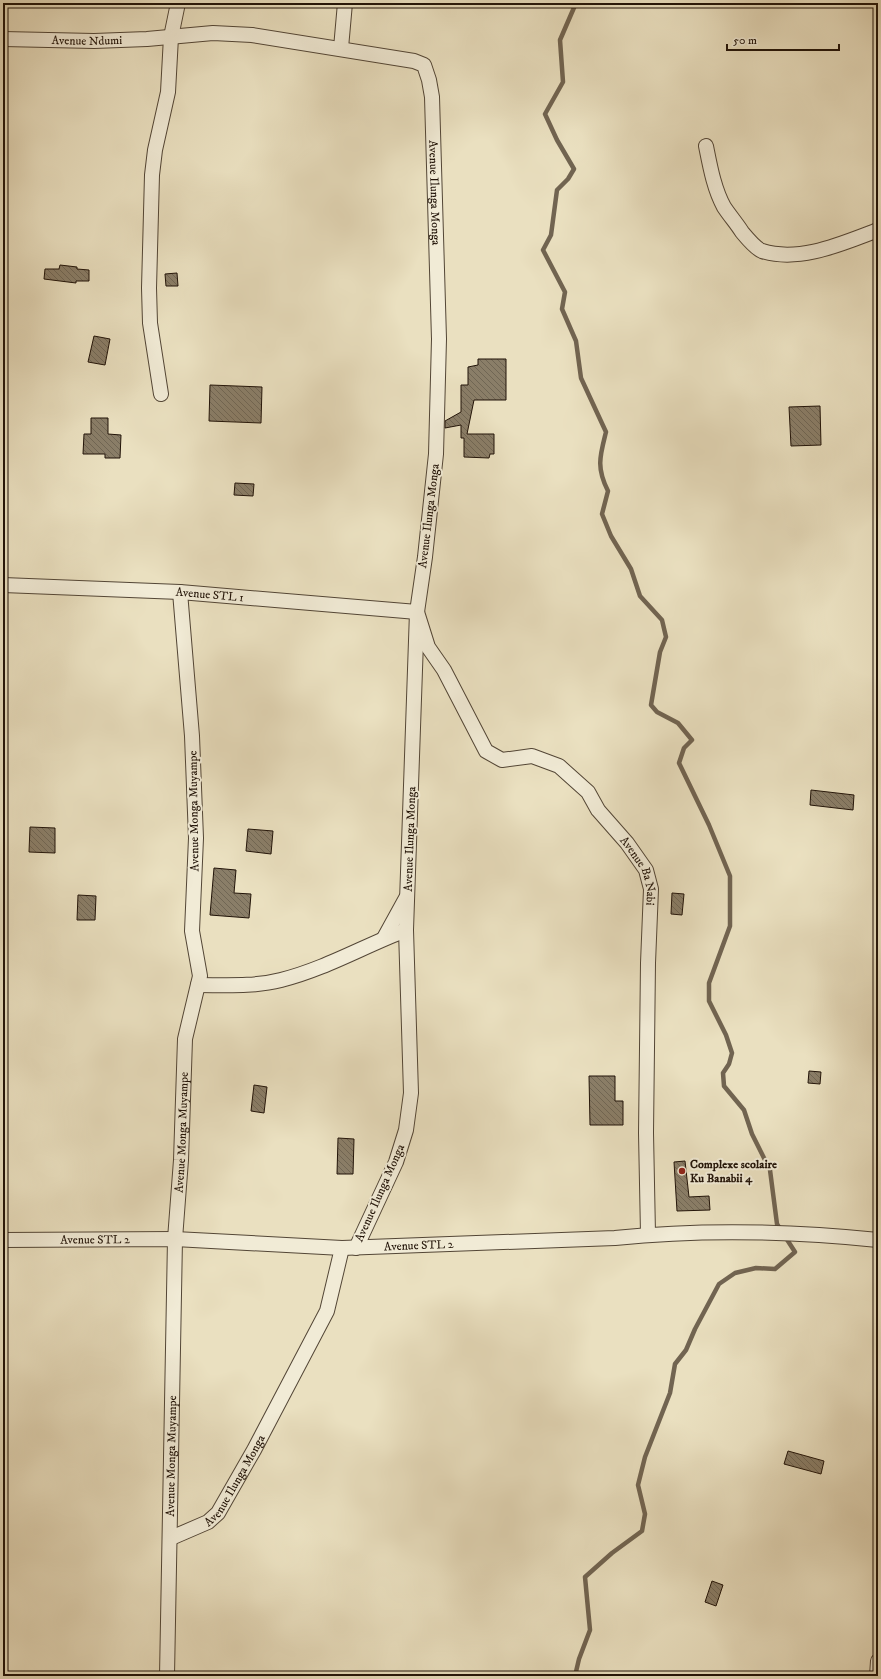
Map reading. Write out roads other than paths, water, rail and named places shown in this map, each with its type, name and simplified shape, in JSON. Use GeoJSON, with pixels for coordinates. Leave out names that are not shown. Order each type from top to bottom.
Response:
{"type":"FeatureCollection","features":[{"type":"Feature","properties":{"kind":"street"},"geometry":{"type":"LineString","coordinates":[[161,394],[150,323],[149,288],[154,156],[168,92],[171,37],[178,3]]}},
{"type":"Feature","properties":{"kind":"street"},"geometry":{"type":"LineString","coordinates":[[342,48],[345,3]]}},
{"type":"Feature","properties":{"kind":"street","name":"Avenue Ilunga Monga"},"geometry":{"type":"LineString","coordinates":[[171,37],[221,33],[252,35],[342,48],[414,61],[424,65],[429,80],[432,97],[439,339],[436,454],[425,557],[417,612],[406,930],[411,1093],[406,1130],[396,1162],[356,1248]]}},
{"type":"Feature","properties":{"kind":"street","name":"Avenue Ndumi"},"geometry":{"type":"LineString","coordinates":[[3,39],[94,41],[171,37]]}},
{"type":"Feature","properties":{"kind":"street"},"geometry":{"type":"LineString","coordinates":[[706,146],[714,181],[724,207],[748,239],[761,250],[778,254],[804,253],[835,246],[878,230]]}},
{"type":"Feature","properties":{"kind":"street","name":"Avenue STL 1"},"geometry":{"type":"LineString","coordinates":[[3,585],[180,592],[417,612]]}},
{"type":"Feature","properties":{"kind":"street","name":"Avenue Monga Muyampe"},"geometry":{"type":"LineString","coordinates":[[167,1676],[171,1538],[175,1240],[181,1160],[185,1039],[200,976],[192,931],[196,838],[192,736],[180,592]]}},
{"type":"Feature","properties":{"kind":"street","name":"Avenue Ba Nabi"},"geometry":{"type":"LineString","coordinates":[[417,612],[428,646],[444,670],[486,751],[502,760],[532,756],[559,766],[588,792],[598,810],[627,843],[646,870],[651,889],[648,964],[646,1110],[648,1234]]}},
{"type":"Feature","properties":{"kind":"street"},"geometry":{"type":"LineString","coordinates":[[384,938],[408,895]]}},
{"type":"Feature","properties":{"kind":"street"},"geometry":{"type":"LineString","coordinates":[[198,985],[265,983],[282,980],[322,967],[384,938],[406,930]]}},
{"type":"Feature","properties":{"kind":"street","name":"Avenue STL 2"},"geometry":{"type":"LineString","coordinates":[[3,1240],[175,1240],[356,1248],[607,1238],[648,1234],[762,1232],[818,1234],[878,1240]]}},
{"type":"Feature","properties":{"kind":"street","name":"Avenue Ilunga Monga"},"geometry":{"type":"LineString","coordinates":[[171,1538],[208,1522],[218,1513],[254,1450],[327,1311],[342,1248]]}},
{"type":"Feature","properties":{"kind":"street"},"geometry":{"type":"LineString","coordinates":[[877,1676],[878,1661]]}},
{"type":"Feature","properties":{"kind":"waterway"},"geometry":{"type":"LineString","coordinates":[[575,1676],[579,1659],[590,1630],[585,1577],[612,1553],[642,1531],[645,1514],[638,1485],[645,1457],[670,1393],[675,1364],[686,1350],[695,1329],[719,1284],[735,1273],[756,1268],[775,1269],[795,1252],[777,1224],[770,1170],[752,1134],[744,1110],[724,1086],[723,1073],[729,1064],[732,1053],[726,1035],[709,1001],[709,983],[730,926],[730,876],[709,825],[679,763],[684,748],[692,740],[678,723],[657,712],[651,705],[660,652],[666,637],[662,620],[640,596],[631,569],[611,536],[602,514],[608,491],[604,483],[600,462],[606,432],[581,378],[576,341],[562,309],[565,292],[543,250],[551,235],[557,190],[568,179],[574,169],[557,140],[545,114],[563,82],[560,40],[576,3]]}},
{"type":"Feature","properties":{"kind":"place","name":"Complexe scolaire Ku Banabii 4"},"geometry":{"type":"Point","coordinates":[682,1171]}}]}
